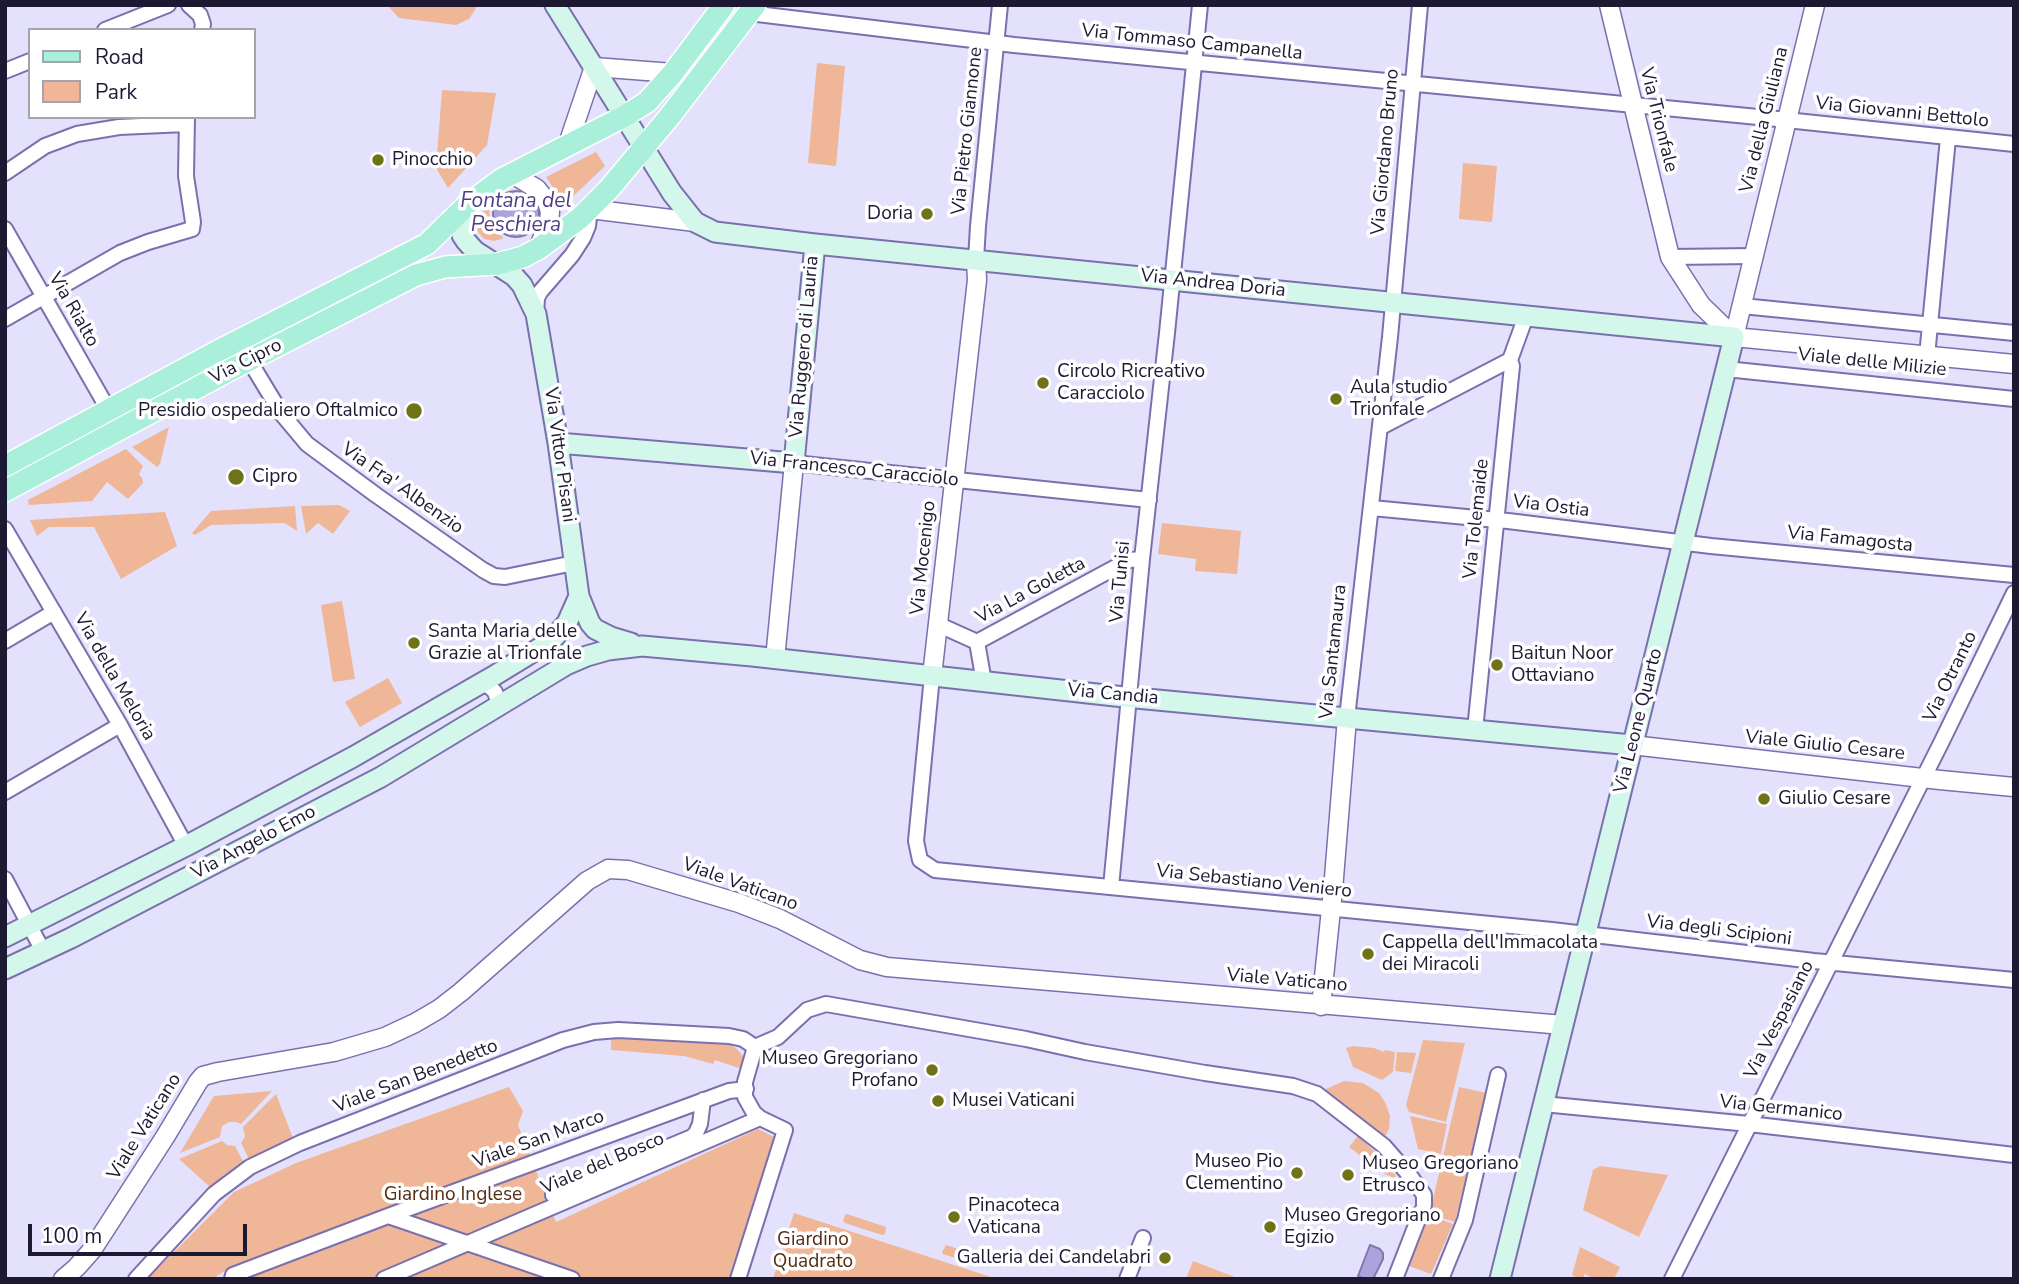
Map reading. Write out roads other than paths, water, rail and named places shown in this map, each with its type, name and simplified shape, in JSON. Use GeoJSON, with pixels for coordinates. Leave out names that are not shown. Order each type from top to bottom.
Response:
{"type":"FeatureCollection","features":[{"type":"Feature","properties":{"kind":"main road"},"geometry":{"type":"LineString","coordinates":[[555,5],[672,193],[695,222]]}},
{"type":"Feature","properties":{"kind":"main road"},"geometry":{"type":"LineString","coordinates":[[724,5],[673,73],[647,102],[625,116],[511,173],[468,204],[462,220],[462,235],[472,248],[498,264],[523,257],[571,226],[626,169],[752,9]]}},
{"type":"Feature","properties":{"kind":"main road","name":"Via Cipro"},"geometry":{"type":"LineString","coordinates":[[5,466],[108,409],[419,249],[468,204]]}},
{"type":"Feature","properties":{"kind":"main road","name":"Via Andrea Doria"},"geometry":{"type":"LineString","coordinates":[[695,222],[720,233],[815,244],[1734,337]]}},
{"type":"Feature","properties":{"kind":"main road","name":"Via Ruggero di Lauria"},"geometry":{"type":"LineString","coordinates":[[794,463],[815,244]]}},
{"type":"Feature","properties":{"kind":"main road","name":"Via Cipro"},"geometry":{"type":"LineString","coordinates":[[5,491],[249,360],[416,275],[445,267],[498,264]]}},
{"type":"Feature","properties":{"kind":"main road","name":"Via Vittor Pisani"},"geometry":{"type":"LineString","coordinates":[[498,264],[519,280],[536,314],[558,443],[579,596],[595,629],[642,646]]}},
{"type":"Feature","properties":{"kind":"main road","name":"Via Leone Quarto"},"geometry":{"type":"LineString","coordinates":[[1500,1279],[1734,337]]}},
{"type":"Feature","properties":{"kind":"main road","name":"Via Francesco Caracciolo"},"geometry":{"type":"LineString","coordinates":[[558,443],[794,463]]}},
{"type":"Feature","properties":{"kind":"main road","name":"Via Angelo Emo"},"geometry":{"type":"LineString","coordinates":[[5,937],[186,846],[353,757],[479,683],[551,640],[567,623],[579,596]]}},
{"type":"Feature","properties":{"kind":"main road","name":"Via Candia"},"geometry":{"type":"LineString","coordinates":[[596,653],[642,646],[1632,745]]}},
{"type":"Feature","properties":{"kind":"main road","name":"Via Angelo Emo"},"geometry":{"type":"LineString","coordinates":[[5,969],[381,776],[566,665],[596,653]]}},
{"type":"Feature","properties":{"kind":"street"},"geometry":{"type":"LineString","coordinates":[[189,5],[200,15],[202,28]]}},
{"type":"Feature","properties":{"kind":"street","name":"Via Pietro Giannone"},"geometry":{"type":"LineString","coordinates":[[976,260],[1000,5]]}},
{"type":"Feature","properties":{"kind":"street","name":"Via Tunisi"},"geometry":{"type":"LineString","coordinates":[[1111,887],[1200,5]]}},
{"type":"Feature","properties":{"kind":"street","name":"Via Giordano Bruno"},"geometry":{"type":"LineString","coordinates":[[1393,302],[1420,5]]}},
{"type":"Feature","properties":{"kind":"street","name":"Via Trionfale"},"geometry":{"type":"LineString","coordinates":[[1609,5],[1668,251],[1701,305],[1734,337]]}},
{"type":"Feature","properties":{"kind":"street","name":"Via della Giuliana"},"geometry":{"type":"LineString","coordinates":[[1734,337],[1815,5]]}},
{"type":"Feature","properties":{"kind":"street"},"geometry":{"type":"LineString","coordinates":[[110,28],[164,7]]}},
{"type":"Feature","properties":{"kind":"street","name":"Via Tommaso Campanella"},"geometry":{"type":"LineString","coordinates":[[752,9],[996,43],[1632,105]]}},
{"type":"Feature","properties":{"kind":"street"},"geometry":{"type":"LineString","coordinates":[[5,71],[28,62]]}},
{"type":"Feature","properties":{"kind":"street"},"geometry":{"type":"LineString","coordinates":[[568,144],[594,67],[673,73]]}},
{"type":"Feature","properties":{"kind":"street","name":"Via Giovanni Bettolo"},"geometry":{"type":"LineString","coordinates":[[1632,105],[2014,144]]}},
{"type":"Feature","properties":{"kind":"street"},"geometry":{"type":"LineString","coordinates":[[5,173],[45,146],[77,134],[186,120],[186,176],[192,229],[126,250],[5,319]]}},
{"type":"Feature","properties":{"kind":"street"},"geometry":{"type":"LineString","coordinates":[[1927,356],[1948,138]]}},
{"type":"Feature","properties":{"kind":"street"},"geometry":{"type":"LineString","coordinates":[[511,173],[531,184],[547,202],[549,222],[538,248]]}},
{"type":"Feature","properties":{"kind":"street"},"geometry":{"type":"LineString","coordinates":[[536,314],[540,292],[583,238],[590,209],[695,222]]}},
{"type":"Feature","properties":{"kind":"street","name":"Via Rialto"},"geometry":{"type":"LineString","coordinates":[[5,229],[108,409]]}},
{"type":"Feature","properties":{"kind":"street"},"geometry":{"type":"LineString","coordinates":[[1668,251],[1755,250]]}},
{"type":"Feature","properties":{"kind":"street","name":"Via Mocenigo"},"geometry":{"type":"LineString","coordinates":[[920,860],[916,841],[937,624],[977,279],[976,260]]}},
{"type":"Feature","properties":{"kind":"street","name":"Via Santamaura"},"geometry":{"type":"LineString","coordinates":[[1321,1006],[1348,718],[1393,302]]}},
{"type":"Feature","properties":{"kind":"street"},"geometry":{"type":"LineString","coordinates":[[1742,306],[2014,333]]}},
{"type":"Feature","properties":{"kind":"street","name":"Via Tolemaide"},"geometry":{"type":"LineString","coordinates":[[1475,730],[1512,366],[1510,360],[1526,316]]}},
{"type":"Feature","properties":{"kind":"street","name":"Viale delle Milizie"},"geometry":{"type":"LineString","coordinates":[[1734,337],[2014,364]]}},
{"type":"Feature","properties":{"kind":"street","name":"Via Fra' Albenzio"},"geometry":{"type":"LineString","coordinates":[[249,360],[281,413],[307,444],[489,573],[505,577],[574,563]]}},
{"type":"Feature","properties":{"kind":"street"},"geometry":{"type":"LineString","coordinates":[[1381,427],[1510,360]]}},
{"type":"Feature","properties":{"kind":"street","name":"Viale delle Milizie"},"geometry":{"type":"LineString","coordinates":[[1726,369],[2014,400]]}},
{"type":"Feature","properties":{"kind":"street","name":"Via Francesco Caracciolo"},"geometry":{"type":"LineString","coordinates":[[794,463],[1149,500]]}},
{"type":"Feature","properties":{"kind":"street","name":"Via Ruggero di Lauria"},"geometry":{"type":"LineString","coordinates":[[775,659],[794,463]]}},
{"type":"Feature","properties":{"kind":"street","name":"Via Ostia"},"geometry":{"type":"LineString","coordinates":[[1372,508],[1684,542]]}},
{"type":"Feature","properties":{"kind":"street","name":"Via della Meloria"},"geometry":{"type":"LineString","coordinates":[[5,530],[120,725],[186,846]]}},
{"type":"Feature","properties":{"kind":"street","name":"Via Famagosta"},"geometry":{"type":"LineString","coordinates":[[1684,542],[2014,575]]}},
{"type":"Feature","properties":{"kind":"street","name":"Via La Goletta"},"geometry":{"type":"LineString","coordinates":[[976,642],[1129,560],[1142,559]]}},
{"type":"Feature","properties":{"kind":"street","name":"Via Otranto"},"geometry":{"type":"LineString","coordinates":[[1922,778],[2014,593]]}},
{"type":"Feature","properties":{"kind":"street"},"geometry":{"type":"LineString","coordinates":[[5,641],[54,612]]}},
{"type":"Feature","properties":{"kind":"street","name":"Via La Goletta"},"geometry":{"type":"LineString","coordinates":[[937,624],[976,642]]}},
{"type":"Feature","properties":{"kind":"street","name":"Via La Goletta"},"geometry":{"type":"LineString","coordinates":[[976,642],[984,682]]}},
{"type":"Feature","properties":{"kind":"street"},"geometry":{"type":"LineString","coordinates":[[479,683],[490,687],[498,696],[497,707]]}},
{"type":"Feature","properties":{"kind":"street"},"geometry":{"type":"LineString","coordinates":[[5,792],[120,725]]}},
{"type":"Feature","properties":{"kind":"street","name":"Viale Giulio Cesare"},"geometry":{"type":"LineString","coordinates":[[1632,745],[2014,787]]}},
{"type":"Feature","properties":{"kind":"street","name":"Via Vespasiano"},"geometry":{"type":"LineString","coordinates":[[1672,1279],[1922,778]]}},
{"type":"Feature","properties":{"kind":"street","name":"Via Sebastiano Veniero"},"geometry":{"type":"LineString","coordinates":[[920,860],[930,868],[939,870],[1586,934]]}},
{"type":"Feature","properties":{"kind":"street","name":"Viale Vaticano"},"geometry":{"type":"LineString","coordinates":[[63,1279],[92,1251],[203,1076],[351,1048],[385,1037],[415,1023],[461,992],[587,881],[608,869],[628,870],[739,903],[780,919],[856,958],[887,967],[1563,1025]]}},
{"type":"Feature","properties":{"kind":"street"},"geometry":{"type":"LineString","coordinates":[[5,879],[43,951]]}},
{"type":"Feature","properties":{"kind":"street","name":"Via degli Scipioni"},"geometry":{"type":"LineString","coordinates":[[1586,934],[2014,980]]}},
{"type":"Feature","properties":{"kind":"street"},"geometry":{"type":"LineString","coordinates":[[738,1279],[785,1130],[754,1113],[746,1097],[745,1082],[755,1047],[778,1037],[807,1010],[826,1004],[1192,1071],[1282,1084],[1317,1094],[1384,1146],[1424,1195],[1423,1209],[1395,1279]]}},
{"type":"Feature","properties":{"kind":"street","name":"Viale San Benedetto"},"geometry":{"type":"LineString","coordinates":[[136,1279],[214,1194],[250,1167],[300,1143],[563,1040],[594,1032],[618,1030],[729,1036],[743,1039],[755,1047]]}},
{"type":"Feature","properties":{"kind":"street"},"geometry":{"type":"LineString","coordinates":[[1441,1279],[1465,1220],[1497,1075]]}},
{"type":"Feature","properties":{"kind":"street","name":"Viale San Marco"},"geometry":{"type":"LineString","coordinates":[[232,1279],[233,1275],[388,1216],[703,1100],[729,1091],[746,1089]]}},
{"type":"Feature","properties":{"kind":"street"},"geometry":{"type":"LineString","coordinates":[[552,1195],[692,1137],[700,1124],[703,1100]]}},
{"type":"Feature","properties":{"kind":"street","name":"Via Germanico"},"geometry":{"type":"LineString","coordinates":[[1544,1104],[1749,1124],[2014,1155]]}},
{"type":"Feature","properties":{"kind":"street","name":"Viale del Bosco"},"geometry":{"type":"LineString","coordinates":[[384,1279],[760,1118]]}},
{"type":"Feature","properties":{"kind":"street"},"geometry":{"type":"LineString","coordinates":[[388,1216],[572,1279]]}},
{"type":"Feature","properties":{"kind":"street"},"geometry":{"type":"LineString","coordinates":[[1128,1279],[1143,1238]]}},
{"type":"Feature","properties":{"kind":"water","name":"Fontana del Peschiera"},"geometry":{"type":"Polygon","coordinates":[[[516,191],[532,198],[539,214],[532,230],[516,237],[500,230],[493,214],[500,198],[516,191]]]}},
{"type":"Feature","properties":{"kind":"water"},"geometry":{"type":"Polygon","coordinates":[[[1370,1245],[1380,1249],[1383,1259],[1373,1279],[1364,1279],[1358,1276],[1370,1245]]]}},
{"type":"Feature","properties":{"kind":"place","name":"Pinocchio"},"geometry":{"type":"Point","coordinates":[378,160]}},
{"type":"Feature","properties":{"kind":"place","name":"Doria"},"geometry":{"type":"Point","coordinates":[927,214]}},
{"type":"Feature","properties":{"kind":"place","name":"Circolo Ricreativo Caracciolo"},"geometry":{"type":"Point","coordinates":[1043,383]}},
{"type":"Feature","properties":{"kind":"place","name":"Aula studio Trionfale"},"geometry":{"type":"Point","coordinates":[1336,399]}},
{"type":"Feature","properties":{"kind":"place","name":"Presidio ospedaliero Oftalmico"},"geometry":{"type":"Point","coordinates":[414,411]}},
{"type":"Feature","properties":{"kind":"place","name":"Cipro"},"geometry":{"type":"Point","coordinates":[236,477]}},
{"type":"Feature","properties":{"kind":"place","name":"Santa Maria delle Grazie al Trionfale"},"geometry":{"type":"Point","coordinates":[414,643]}},
{"type":"Feature","properties":{"kind":"place","name":"Baitun Noor Ottaviano"},"geometry":{"type":"Point","coordinates":[1497,665]}},
{"type":"Feature","properties":{"kind":"place","name":"Giulio Cesare"},"geometry":{"type":"Point","coordinates":[1764,799]}},
{"type":"Feature","properties":{"kind":"place","name":"Cappella dell'Immacolata dei Miracoli"},"geometry":{"type":"Point","coordinates":[1368,954]}},
{"type":"Feature","properties":{"kind":"place","name":"Museo Gregoriano Profano"},"geometry":{"type":"Point","coordinates":[932,1070]}},
{"type":"Feature","properties":{"kind":"place","name":"Musei Vaticani"},"geometry":{"type":"Point","coordinates":[938,1101]}},
{"type":"Feature","properties":{"kind":"place","name":"Museo Pio Clementino"},"geometry":{"type":"Point","coordinates":[1297,1173]}},
{"type":"Feature","properties":{"kind":"place","name":"Museo Gregoriano Etrusco"},"geometry":{"type":"Point","coordinates":[1348,1175]}},
{"type":"Feature","properties":{"kind":"place","name":"Pinacoteca Vaticana"},"geometry":{"type":"Point","coordinates":[954,1217]}},
{"type":"Feature","properties":{"kind":"place","name":"Museo Gregoriano Egizio"},"geometry":{"type":"Point","coordinates":[1270,1227]}},
{"type":"Feature","properties":{"kind":"place","name":"Galleria dei Candelabri"},"geometry":{"type":"Point","coordinates":[1165,1258]}},
{"type":"Feature","properties":{"kind":"park label","name":"Giardino Inglese"},"geometry":{"type":"Point","coordinates":[453,1195]}},
{"type":"Feature","properties":{"kind":"park label","name":"Giardino Quadrato"},"geometry":{"type":"Point","coordinates":[813,1251]}}]}
